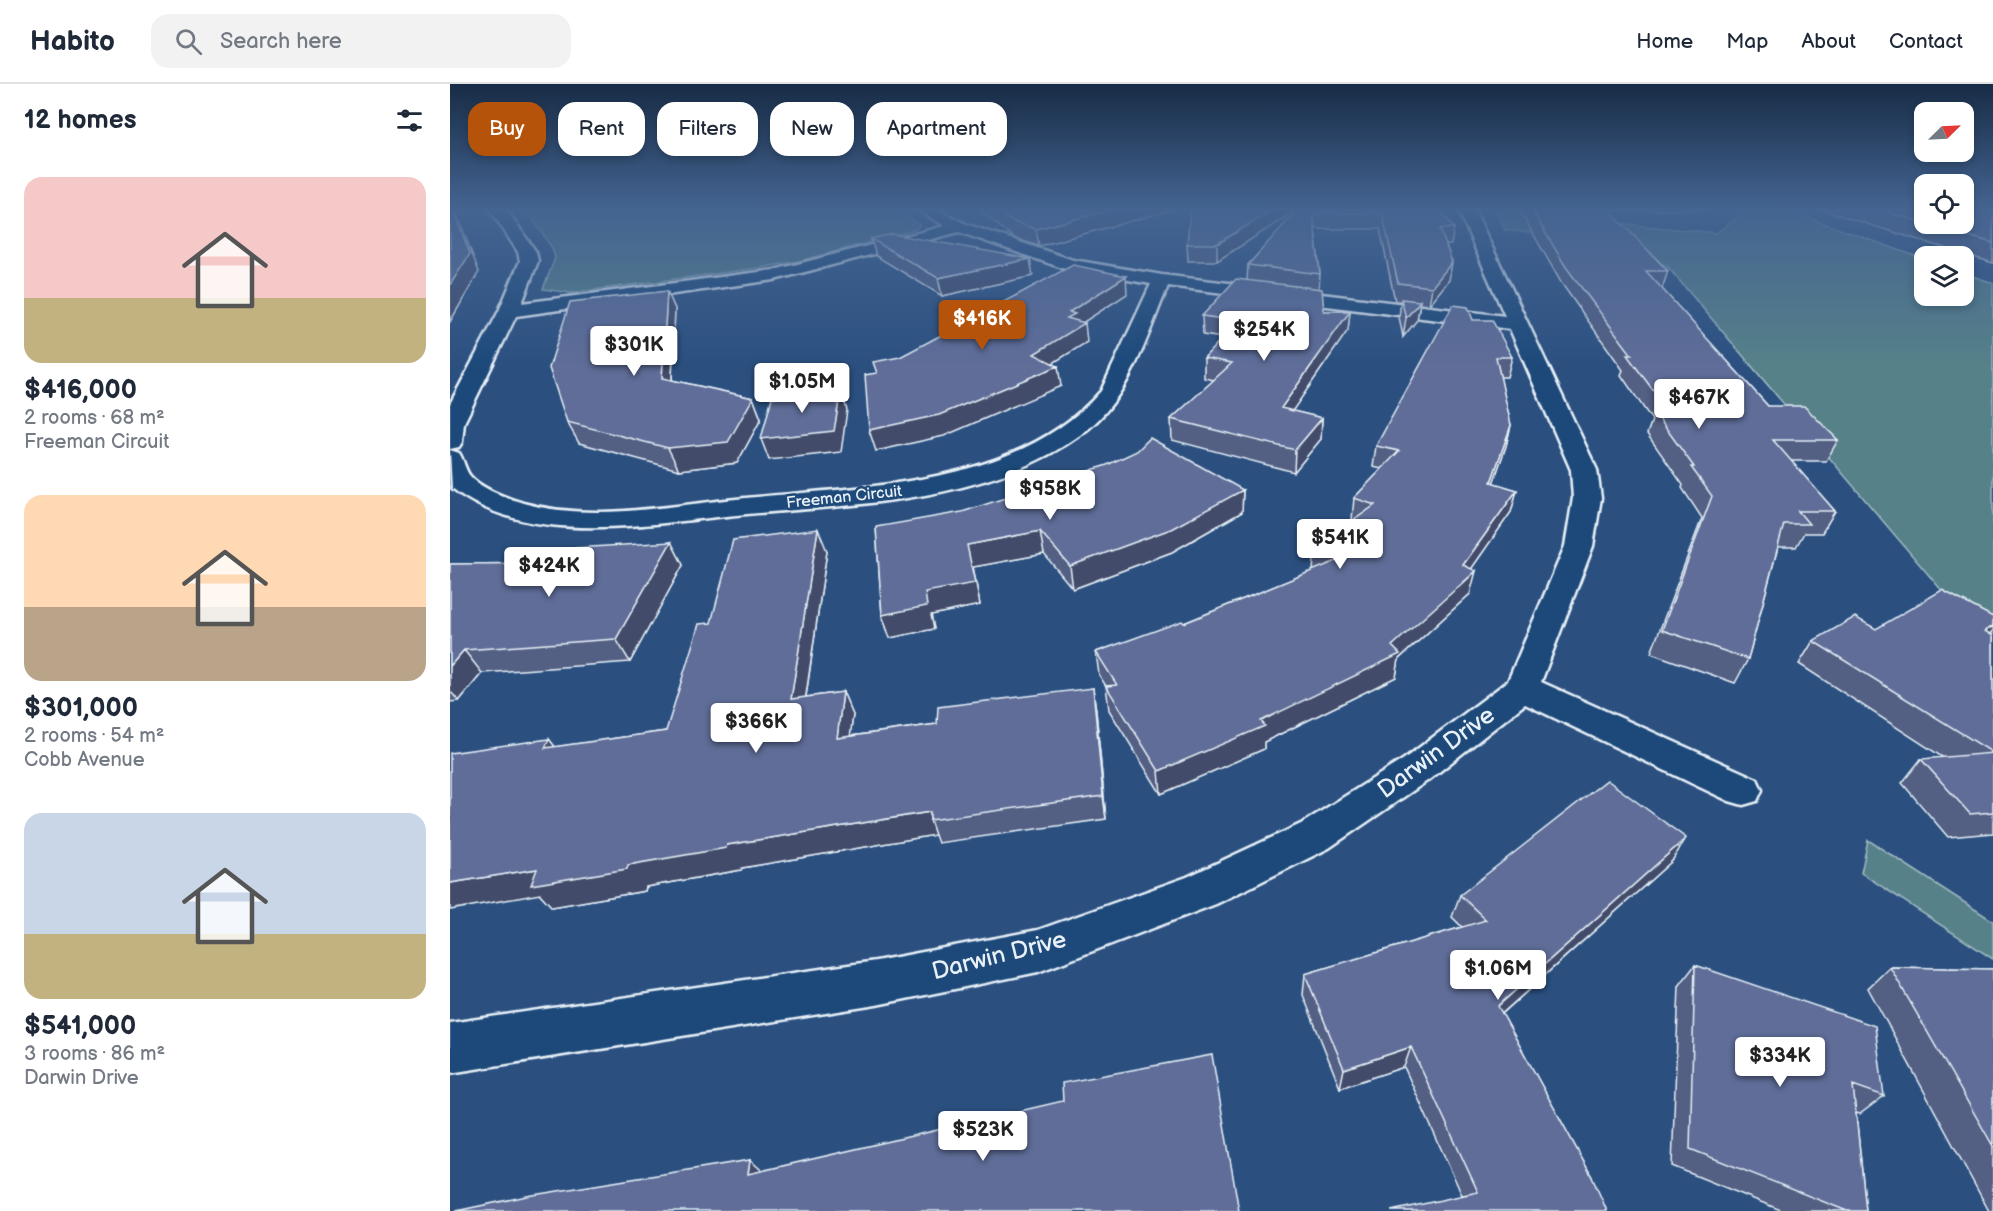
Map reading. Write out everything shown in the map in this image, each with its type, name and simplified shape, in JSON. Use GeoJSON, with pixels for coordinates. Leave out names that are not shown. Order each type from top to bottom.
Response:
{"type":"FeatureCollection","features":[{"type":"Feature","properties":{"kind":"street"},"geometry":{"type":"LineString","coordinates":[[450,442],[452,423],[509,311],[529,262]]}},
{"type":"Feature","properties":{"kind":"street"},"geometry":{"type":"LineString","coordinates":[[509,311],[774,275],[826,262]]}},
{"type":"Feature","properties":{"kind":"street"},"geometry":{"type":"LineString","coordinates":[[1057,262],[1071,266],[1162,280],[1518,324]]}},
{"type":"Feature","properties":{"kind":"street"},"geometry":{"type":"LineString","coordinates":[[1490,262],[1574,444],[1584,470],[1587,498],[1579,546],[1522,688],[1743,790]]}},
{"type":"Feature","properties":{"kind":"street","name":"Freeman Circuit"},"geometry":{"type":"LineString","coordinates":[[450,458],[459,481],[488,498],[522,511],[570,517],[620,518],[856,496],[955,480],[1032,453],[1074,428],[1099,408],[1110,393],[1162,280]]}},
{"type":"Feature","properties":{"kind":"street","name":"Darwin Drive"},"geometry":{"type":"LineString","coordinates":[[450,1048],[876,983],[1038,951],[1201,891],[1315,836],[1417,769],[1522,688]]}},
{"type":"Feature","properties":{"kind":"green space"},"geometry":{"type":"Polygon","coordinates":[[[554,262],[796,262],[571,293],[543,289],[554,262]]]}},
{"type":"Feature","properties":{"kind":"green space"},"geometry":{"type":"Polygon","coordinates":[[[1655,262],[1914,262],[1914,306],[1974,306],[1974,276],[1993,283],[1993,651],[1667,266],[1655,262]]]}},
{"type":"Feature","properties":{"kind":"green space"},"geometry":{"type":"Polygon","coordinates":[[[1868,840],[1993,921],[1993,959],[1861,873],[1868,840]]]}},
{"type":"Feature","properties":{"kind":"building"},"geometry":{"type":"Polygon","coordinates":[[[450,262],[465,262],[450,285],[450,262]]]}},
{"type":"Feature","properties":{"kind":"building"},"geometry":{"type":"Polygon","coordinates":[[[910,262],[1017,262],[938,278],[910,262]]]}},
{"type":"Feature","properties":{"kind":"building"},"geometry":{"type":"Polygon","coordinates":[[[1251,262],[1319,262],[1320,274],[1248,265],[1251,262]]]}},
{"type":"Feature","properties":{"kind":"building"},"geometry":{"type":"Polygon","coordinates":[[[1393,262],[1452,262],[1432,287],[1398,283],[1393,262]]]}},
{"type":"Feature","properties":{"kind":"building"},"geometry":{"type":"Polygon","coordinates":[[[1563,262],[1659,262],[1668,271],[1646,271],[1768,406],[1804,406],[1838,440],[1773,440],[1835,511],[1798,511],[1809,524],[1784,524],[1748,659],[1662,630],[1712,496],[1655,413],[1670,413],[1627,355],[1632,355],[1563,262]]]}},
{"type":"Feature","properties":{"kind":"building"},"geometry":{"type":"Polygon","coordinates":[[[1073,265],[1126,276],[1069,312],[1075,314],[1067,318],[1085,323],[1034,354],[1058,366],[939,415],[869,430],[865,375],[877,373],[873,362],[900,357],[1073,265]]]}},
{"type":"Feature","properties":{"kind":"building"},"geometry":{"type":"Polygon","coordinates":[[[1236,279],[1322,289],[1324,311],[1350,311],[1281,408],[1322,418],[1295,450],[1171,419],[1232,363],[1204,358],[1238,321],[1202,316],[1236,279]]]}},
{"type":"Feature","properties":{"kind":"building"},"geometry":{"type":"Polygon","coordinates":[[[667,291],[662,378],[753,398],[728,442],[668,448],[567,422],[549,368],[570,302],[667,291]]]}},
{"type":"Feature","properties":{"kind":"building"},"geometry":{"type":"Polygon","coordinates":[[[1401,299],[1420,301],[1406,318],[1401,299]]]}},
{"type":"Feature","properties":{"kind":"building"},"geometry":{"type":"Polygon","coordinates":[[[1453,305],[1468,307],[1473,320],[1492,320],[1512,357],[1496,357],[1511,425],[1491,482],[1517,490],[1463,565],[1476,571],[1392,646],[1400,654],[1261,721],[1265,726],[1159,771],[1106,686],[1117,685],[1096,652],[1182,621],[1184,623],[1339,560],[1315,548],[1375,505],[1354,498],[1399,451],[1376,446],[1453,305]]]}},
{"type":"Feature","properties":{"kind":"building"},"geometry":{"type":"Polygon","coordinates":[[[841,390],[834,431],[761,439],[772,397],[841,390]]]}},
{"type":"Feature","properties":{"kind":"building"},"geometry":{"type":"Polygon","coordinates":[[[1150,438],[1243,490],[1171,529],[1070,566],[1040,531],[967,545],[975,583],[925,592],[927,606],[882,615],[876,527],[962,512],[1107,465],[1137,451],[1150,438]]]}},
{"type":"Feature","properties":{"kind":"building"},"geometry":{"type":"Polygon","coordinates":[[[818,529],[791,699],[843,692],[837,738],[937,724],[938,707],[1093,688],[1103,796],[930,820],[930,812],[727,845],[726,848],[628,865],[627,869],[531,885],[537,869],[450,883],[450,753],[549,739],[545,748],[666,731],[699,624],[711,623],[733,540],[818,529]]]}},
{"type":"Feature","properties":{"kind":"building"},"geometry":{"type":"Polygon","coordinates":[[[671,542],[616,639],[464,650],[450,666],[450,564],[564,563],[575,548],[671,542]]]}},
{"type":"Feature","properties":{"kind":"building"},"geometry":{"type":"Polygon","coordinates":[[[1942,590],[1993,617],[1993,626],[1985,631],[1993,636],[1993,753],[1813,641],[1855,617],[1876,629],[1942,590]]]}},
{"type":"Feature","properties":{"kind":"building"},"geometry":{"type":"Polygon","coordinates":[[[1993,753],[1993,812],[1970,814],[1921,759],[1993,753]]]}},
{"type":"Feature","properties":{"kind":"building"},"geometry":{"type":"Polygon","coordinates":[[[1607,780],[1686,838],[1498,1006],[1592,1177],[1607,1211],[1391,1211],[1478,1192],[1411,1047],[1344,1069],[1305,974],[1486,920],[1460,895],[1607,780]]]}},
{"type":"Feature","properties":{"kind":"building"},"geometry":{"type":"Polygon","coordinates":[[[1695,965],[1875,1026],[1884,1096],[1853,1085],[1866,1211],[1847,1211],[1690,1149],[1695,965]]]}},
{"type":"Feature","properties":{"kind":"building"},"geometry":{"type":"Polygon","coordinates":[[[1890,967],[1993,969],[1993,1146],[1890,967]]]}},
{"type":"Feature","properties":{"kind":"building"},"geometry":{"type":"Polygon","coordinates":[[[1212,1055],[1239,1211],[456,1211],[527,1196],[750,1160],[748,1174],[1063,1101],[1062,1083],[1212,1055]]]}}]}
